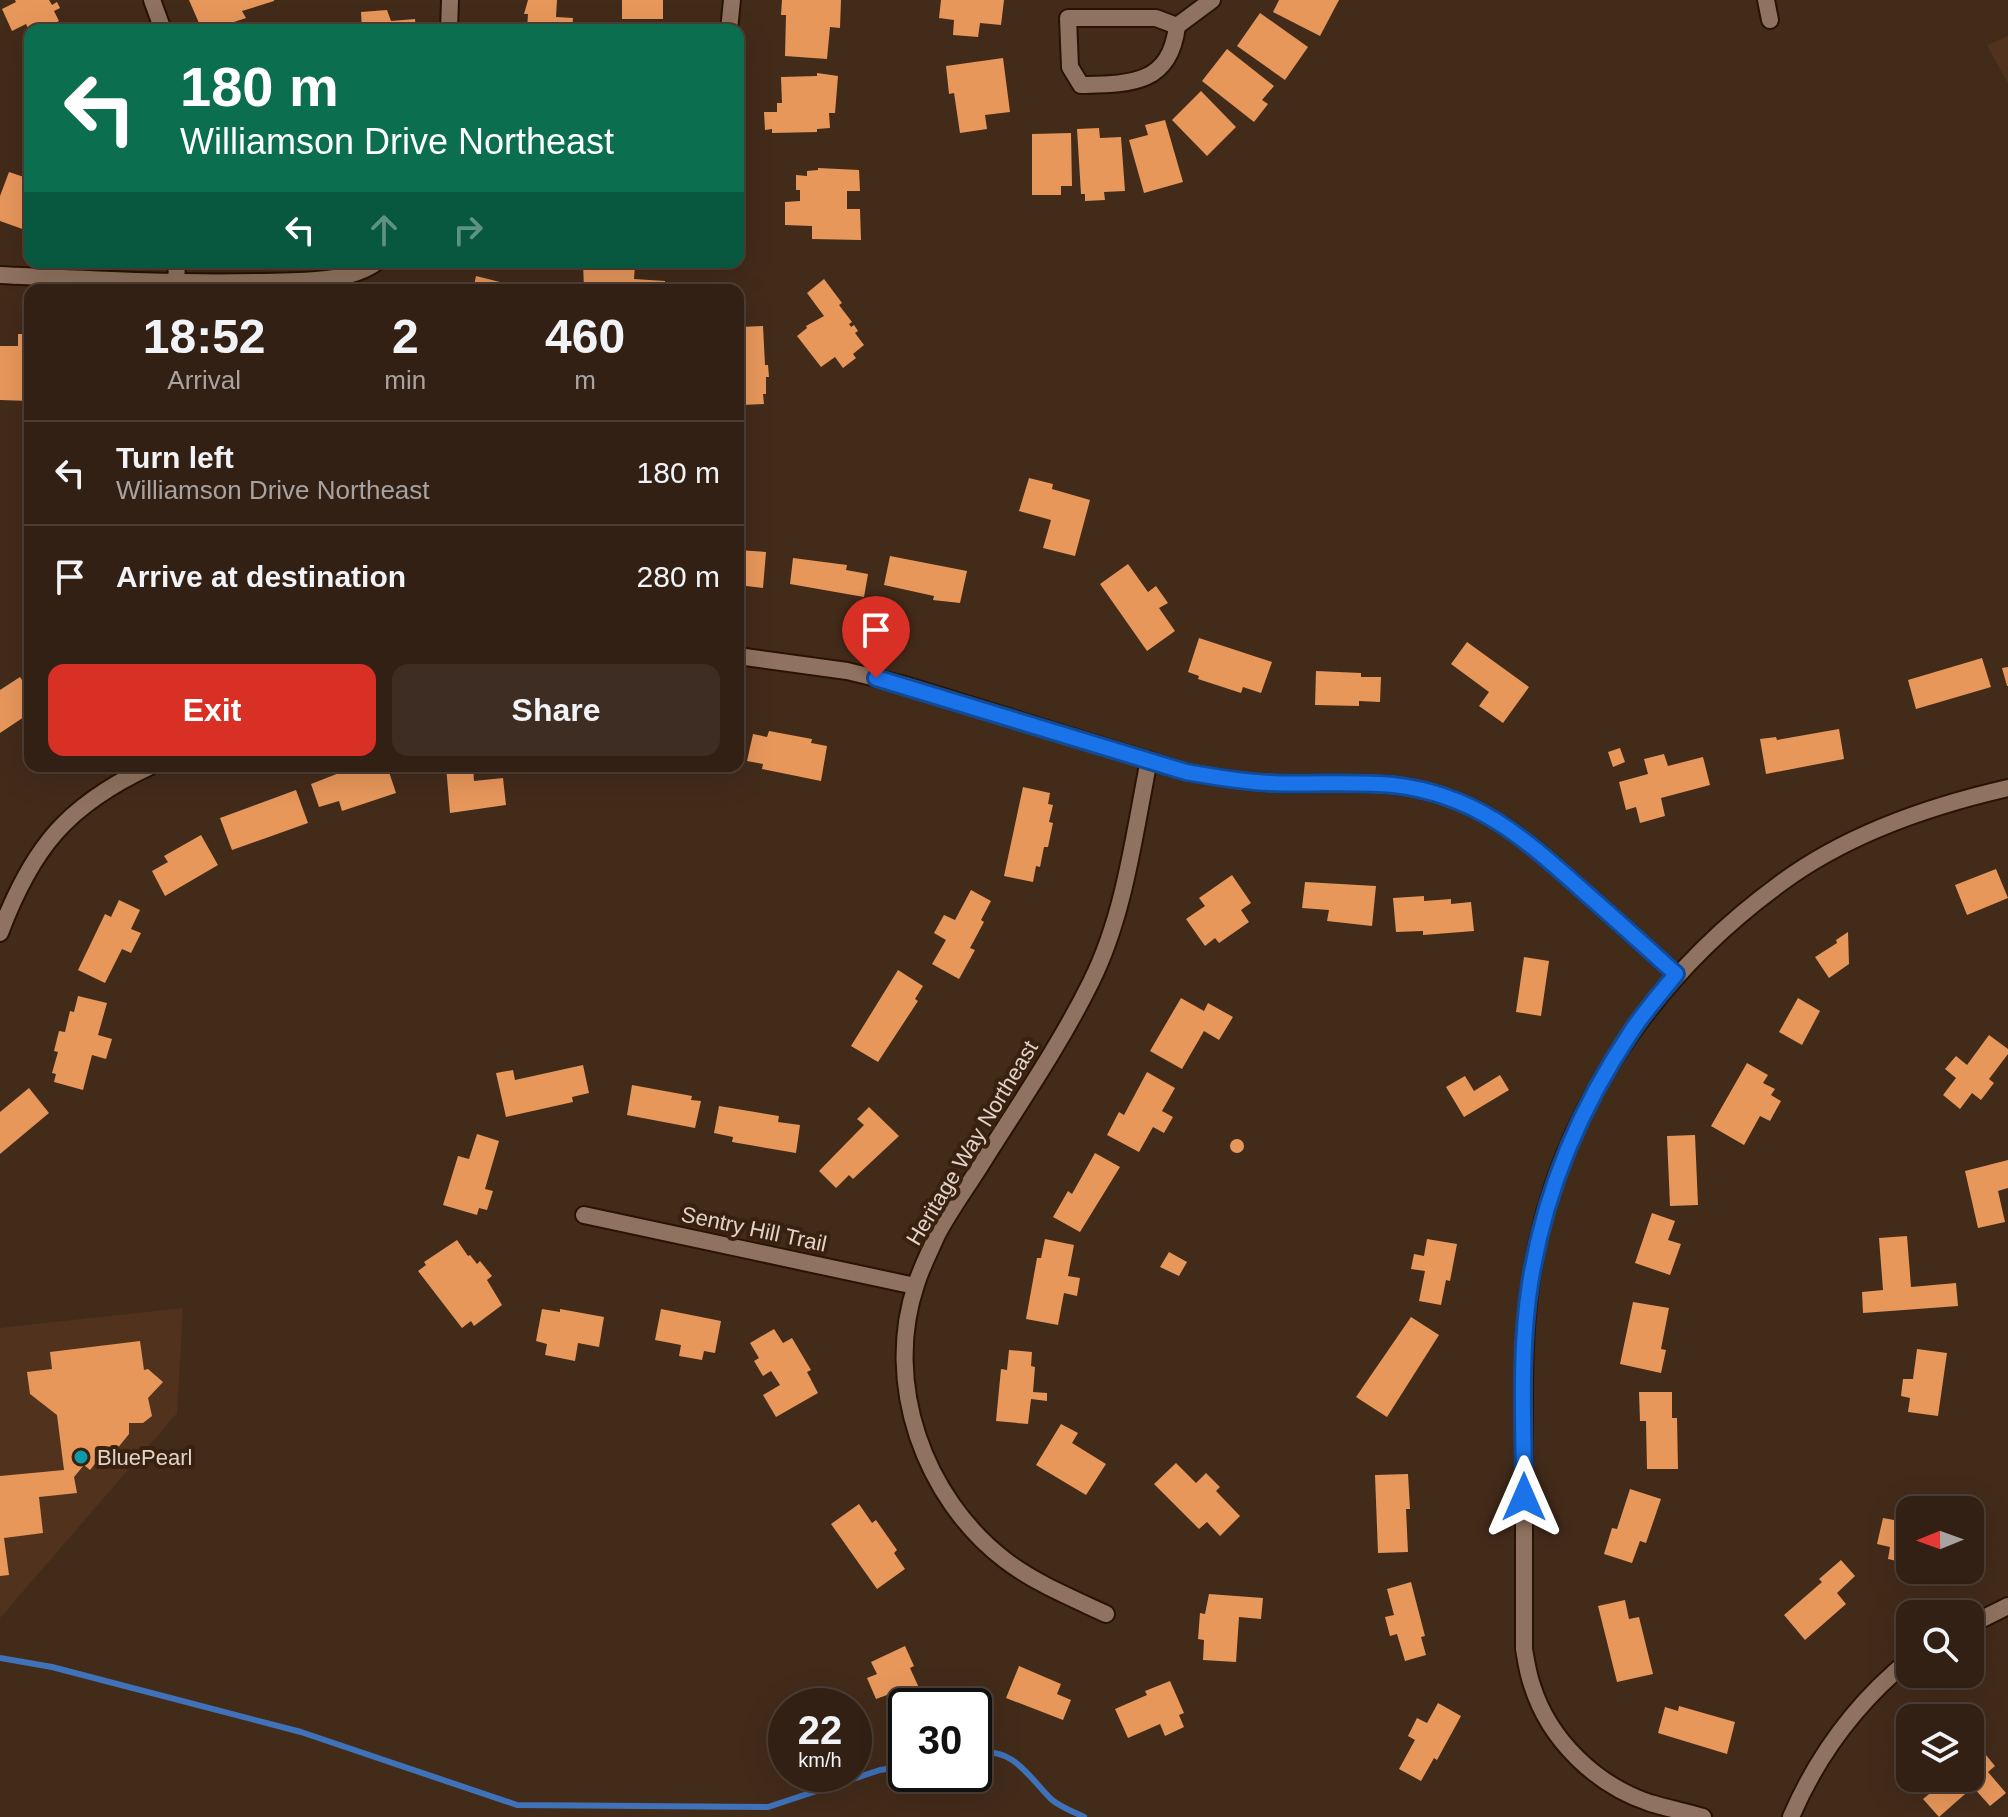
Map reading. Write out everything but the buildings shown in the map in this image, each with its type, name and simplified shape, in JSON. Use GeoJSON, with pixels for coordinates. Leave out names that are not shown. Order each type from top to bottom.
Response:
{"type":"FeatureCollection","features":[{"type":"Feature","properties":{"kind":"street"},"geometry":{"type":"LineString","coordinates":[[152,0],[161,24]]}},
{"type":"Feature","properties":{"kind":"street"},"geometry":{"type":"LineString","coordinates":[[449,24],[450,0]]}},
{"type":"Feature","properties":{"kind":"street"},"geometry":{"type":"LineString","coordinates":[[730,24],[732,0]]}},
{"type":"Feature","properties":{"kind":"street"},"geometry":{"type":"LineString","coordinates":[[1177,26],[1156,18],[1068,18],[1070,67],[1081,85],[1125,84],[1159,71],[1174,50],[1177,26],[1212,0]]}},
{"type":"Feature","properties":{"kind":"street"},"geometry":{"type":"LineString","coordinates":[[1766,0],[1770,20]]}},
{"type":"Feature","properties":{"kind":"street"},"geometry":{"type":"LineString","coordinates":[[176,284],[177,268]]}},
{"type":"Feature","properties":{"kind":"street"},"geometry":{"type":"LineString","coordinates":[[0,275],[176,284],[319,280],[370,268]]}},
{"type":"Feature","properties":{"kind":"street"},"geometry":{"type":"LineString","coordinates":[[744,657],[847,671],[905,685],[1186,772],[1227,780],[1268,783],[1391,785],[1425,790],[1462,802],[1525,838],[1676,974]]}},
{"type":"Feature","properties":{"kind":"street","name":"Heritage Way Northeast"},"geometry":{"type":"LineString","coordinates":[[1106,1614],[1038,1581],[1005,1560],[966,1525],[939,1486],[917,1438],[906,1387],[905,1335],[915,1286],[939,1232],[1072,1019],[1093,978],[1122,891],[1149,760]]}},
{"type":"Feature","properties":{"kind":"street"},"geometry":{"type":"LineString","coordinates":[[0,933],[16,891],[39,851],[76,810],[138,772]]}},
{"type":"Feature","properties":{"kind":"street"},"geometry":{"type":"LineString","coordinates":[[1703,1817],[1648,1802],[1598,1776],[1570,1751],[1547,1720],[1537,1697],[1524,1649],[1524,1345],[1539,1237],[1562,1160],[1591,1097],[1633,1029],[1676,974],[1727,926],[1782,881],[1846,844],[1911,815],[2008,788]]}},
{"type":"Feature","properties":{"kind":"street","name":"Sentry Hill Trail"},"geometry":{"type":"LineString","coordinates":[[584,1215],[915,1286]]}},
{"type":"Feature","properties":{"kind":"street"},"geometry":{"type":"LineString","coordinates":[[1984,1618],[2008,1606]]}},
{"type":"Feature","properties":{"kind":"street"},"geometry":{"type":"LineString","coordinates":[[1791,1817],[1827,1749],[1857,1708],[1896,1670]]}},
{"type":"Feature","properties":{"kind":"shaded area"},"geometry":{"type":"Polygon","coordinates":[[[2008,36],[2008,83],[1987,45],[2008,36]]]}},
{"type":"Feature","properties":{"kind":"shaded area"},"geometry":{"type":"Polygon","coordinates":[[[183,1308],[177,1413],[0,1618],[0,1328],[183,1308]]]}},
{"type":"Feature","properties":{"kind":"waterway"},"geometry":{"type":"LineString","coordinates":[[0,1658],[52,1667],[301,1732],[517,1805],[768,1807],[888,1769]]}},
{"type":"Feature","properties":{"kind":"waterway"},"geometry":{"type":"LineString","coordinates":[[992,1753],[1018,1764],[1051,1799],[1084,1817]]}},
{"type":"Feature","properties":{"kind":"place","name":"BluePearl"},"geometry":{"type":"Point","coordinates":[81,1457]}},
{"type":"Feature","properties":{"kind":"route"},"geometry":{"type":"LineString","coordinates":[[876,678],[1186,772],[1227,780],[1268,783],[1391,785],[1425,790],[1462,802],[1525,838],[1676,974],[1633,1029],[1591,1097],[1562,1160],[1539,1237],[1524,1345],[1524,1497]]}}]}
